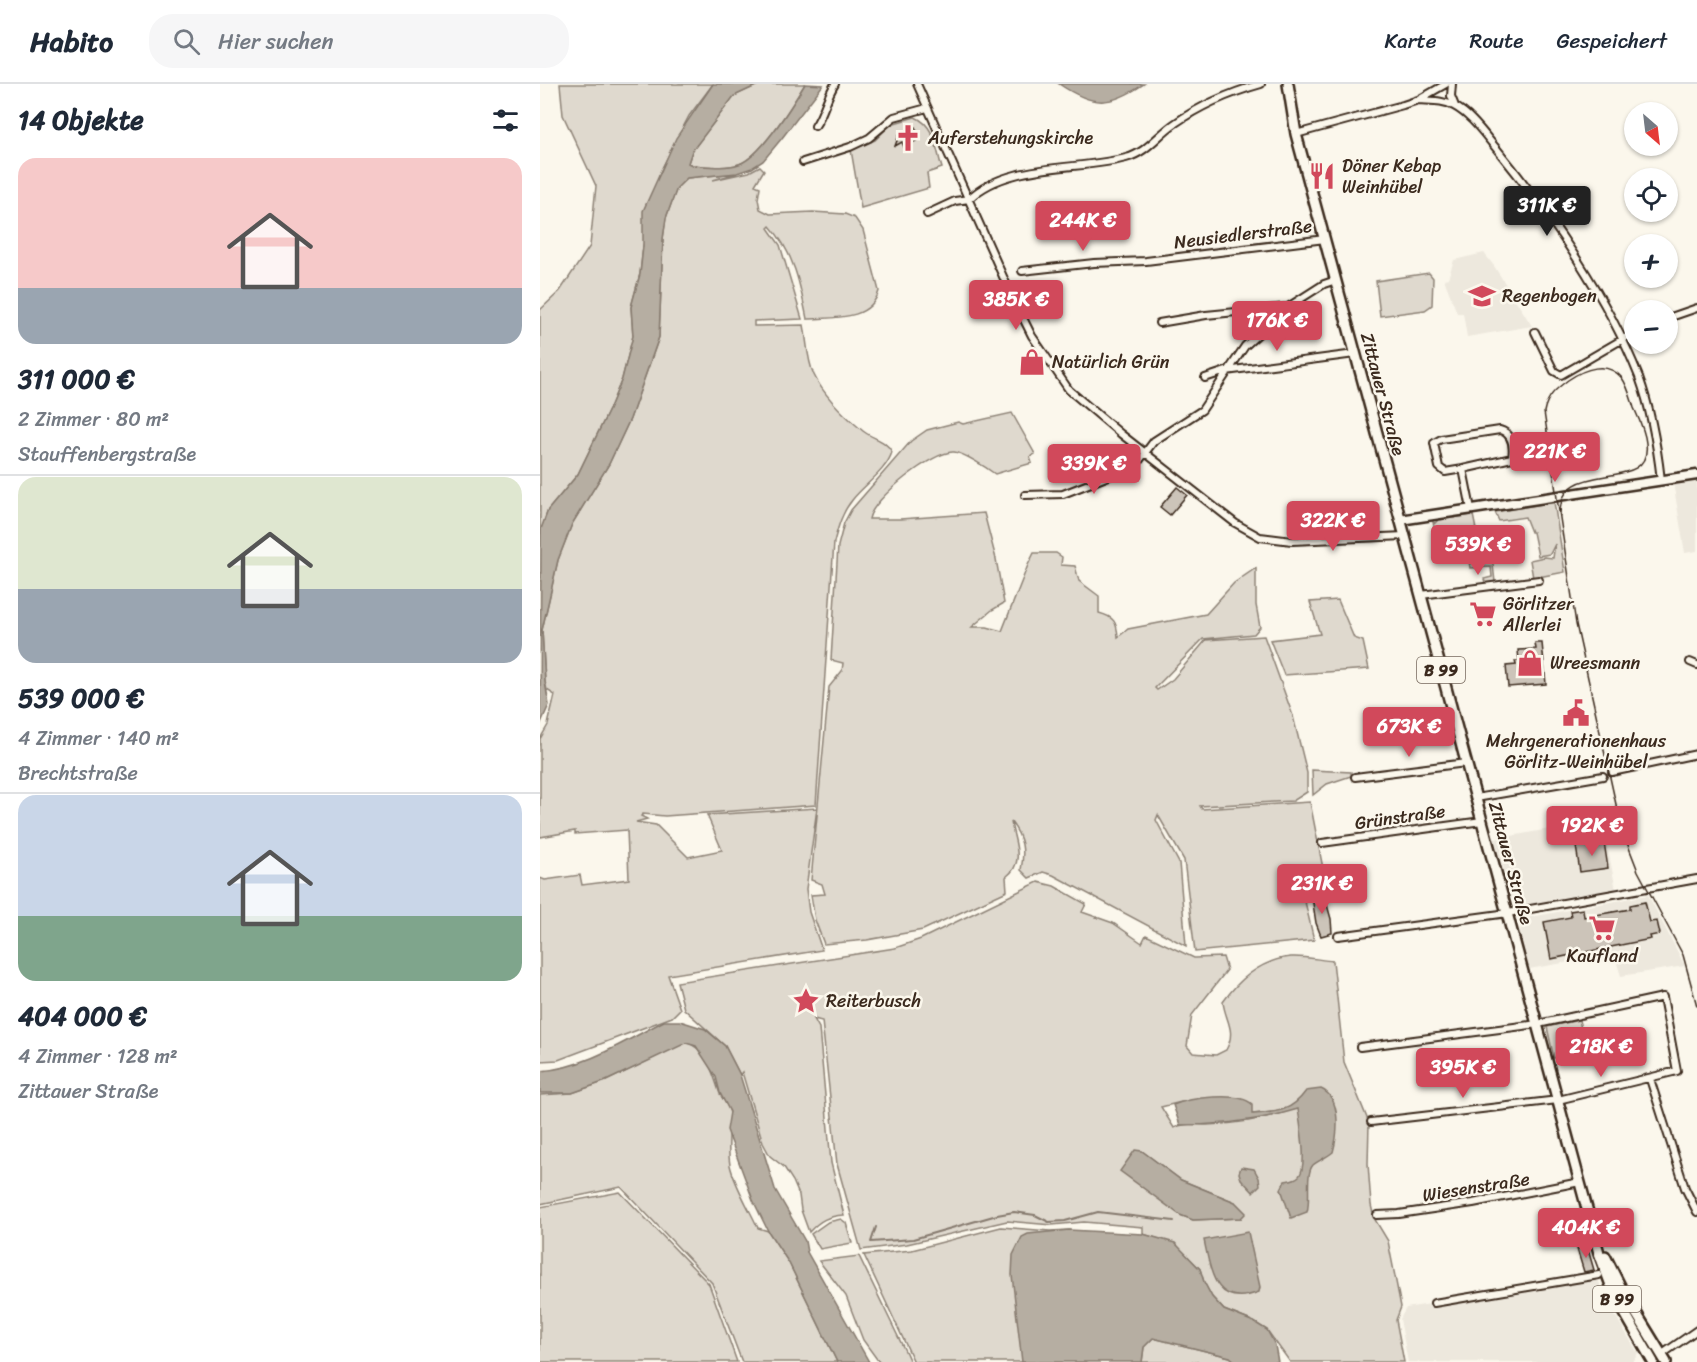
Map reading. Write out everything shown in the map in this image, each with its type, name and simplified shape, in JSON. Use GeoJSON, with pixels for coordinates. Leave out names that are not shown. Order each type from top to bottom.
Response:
{"type":"FeatureCollection","features":[{"type":"Feature","properties":{"kind":"main road","name":"Zittauer Straße"},"geometry":{"type":"LineString","coordinates":[[1288,84],[1296,134],[1466,763],[1508,913],[1580,1182],[1594,1232],[1606,1274],[1615,1296],[1652,1362],[1664,1358],[1622,1290],[1594,1232]]}},
{"type":"Feature","properties":{"kind":"street"},"geometry":{"type":"LineString","coordinates":[[814,126],[824,112],[827,99],[835,84]]}},
{"type":"Feature","properties":{"kind":"street"},"geometry":{"type":"LineString","coordinates":[[917,84],[969,199],[969,205],[1009,290],[1032,336],[1049,364],[1069,390],[1235,523],[1260,537],[1292,541],[1405,536]]}},
{"type":"Feature","properties":{"kind":"street"},"geometry":{"type":"LineString","coordinates":[[927,214],[956,201],[969,199],[997,180],[1137,154],[1172,125],[1198,108],[1223,96],[1261,84]]}},
{"type":"Feature","properties":{"kind":"street"},"geometry":{"type":"LineString","coordinates":[[1296,134],[1418,100],[1446,84]]}},
{"type":"Feature","properties":{"kind":"street"},"geometry":{"type":"LineString","coordinates":[[1452,84],[1451,96],[1455,106],[1485,136],[1536,199],[1581,268],[1621,339],[1640,380],[1653,423],[1661,480]]}},
{"type":"Feature","properties":{"kind":"street"},"geometry":{"type":"LineString","coordinates":[[1418,100],[1441,101],[1455,106]]}},
{"type":"Feature","properties":{"kind":"street"},"geometry":{"type":"LineString","coordinates":[[803,162],[850,147],[869,138],[894,117],[927,108]]}},
{"type":"Feature","properties":{"kind":"street","name":"Neusiedlerstraße"},"geometry":{"type":"LineString","coordinates":[[1022,271],[1094,263],[1146,261],[1325,239]]}},
{"type":"Feature","properties":{"kind":"street"},"geometry":{"type":"LineString","coordinates":[[1025,495],[1063,494],[1119,472],[1139,461],[1154,441],[1202,410],[1226,371],[1245,346],[1288,307],[1324,284],[1336,280]]}},
{"type":"Feature","properties":{"kind":"street"},"geometry":{"type":"LineString","coordinates":[[1159,323],[1206,315],[1288,307]]}},
{"type":"Feature","properties":{"kind":"street"},"geometry":{"type":"LineString","coordinates":[[1678,315],[1697,308]]}},
{"type":"Feature","properties":{"kind":"street"},"geometry":{"type":"LineString","coordinates":[[1535,332],[1554,371],[1561,375],[1624,338]]}},
{"type":"Feature","properties":{"kind":"street"},"geometry":{"type":"LineString","coordinates":[[1205,378],[1226,371],[1355,354]]}},
{"type":"Feature","properties":{"kind":"street"},"geometry":{"type":"LineString","coordinates":[[1500,430],[1508,432],[1511,436],[1512,458],[1463,469],[1445,472],[1439,467],[1434,443],[1441,439],[1500,430]]}},
{"type":"Feature","properties":{"kind":"street"},"geometry":{"type":"LineString","coordinates":[[1463,469],[1471,509]]}},
{"type":"Feature","properties":{"kind":"street"},"geometry":{"type":"LineString","coordinates":[[1400,520],[1697,475]]}},
{"type":"Feature","properties":{"kind":"street"},"geometry":{"type":"LineString","coordinates":[[1421,595],[1539,580]]}},
{"type":"Feature","properties":{"kind":"street"},"geometry":{"type":"LineString","coordinates":[[1612,772],[1697,754]]}},
{"type":"Feature","properties":{"kind":"street"},"geometry":{"type":"LineString","coordinates":[[1355,777],[1466,763]]}},
{"type":"Feature","properties":{"kind":"street"},"geometry":{"type":"LineString","coordinates":[[1476,798],[1603,776]]}},
{"type":"Feature","properties":{"kind":"street","name":"Grünstraße"},"geometry":{"type":"LineString","coordinates":[[1322,843],[1482,821]]}},
{"type":"Feature","properties":{"kind":"street"},"geometry":{"type":"LineString","coordinates":[[1338,936],[1508,913],[1697,879]]}},
{"type":"Feature","properties":{"kind":"street"},"geometry":{"type":"LineString","coordinates":[[1360,1047],[1538,1024],[1663,997],[1677,1071],[1558,1100],[1371,1122]]}},
{"type":"Feature","properties":{"kind":"street"},"geometry":{"type":"LineString","coordinates":[[1650,1079],[1685,1188],[1697,1212]]}},
{"type":"Feature","properties":{"kind":"street","name":"Wiesenstraße"},"geometry":{"type":"LineString","coordinates":[[1377,1215],[1473,1203],[1580,1182]]}},
{"type":"Feature","properties":{"kind":"street"},"geometry":{"type":"LineString","coordinates":[[1434,1303],[1599,1275]]}},
{"type":"Feature","properties":{"kind":"street"},"geometry":{"type":"LineString","coordinates":[[1664,1358],[1697,1330]]}},
{"type":"Feature","properties":{"kind":"shaded area"},"geometry":{"type":"Polygon","coordinates":[[[560,84],[713,84],[689,116],[660,172],[643,246],[640,274],[631,307],[633,336],[622,379],[578,474],[548,510],[540,534],[540,310],[560,291],[590,246],[596,186],[563,115],[560,84]]]}},
{"type":"Feature","properties":{"kind":"shaded area"},"geometry":{"type":"Polygon","coordinates":[[[713,84],[760,84],[734,96],[692,151],[688,163],[692,165],[715,167],[739,164],[766,141],[805,84],[823,85],[763,161],[737,173],[687,178],[677,188],[666,218],[663,239],[659,337],[630,419],[609,464],[572,524],[558,560],[542,630],[545,682],[549,705],[540,725],[541,529],[548,510],[578,474],[622,379],[633,336],[631,307],[640,274],[643,211],[676,138],[713,84]]]}},
{"type":"Feature","properties":{"kind":"shaded area"},"geometry":{"type":"Polygon","coordinates":[[[760,84],[805,84],[766,141],[747,159],[733,166],[721,167],[688,163],[692,151],[734,96],[760,84]]]}},
{"type":"Feature","properties":{"kind":"shaded area"},"geometry":{"type":"Polygon","coordinates":[[[1059,84],[1144,84],[1121,97],[1102,101],[1082,97],[1059,84]]]}},
{"type":"Feature","properties":{"kind":"shaded area"},"geometry":{"type":"Polygon","coordinates":[[[915,117],[922,121],[931,132],[942,168],[927,173],[929,188],[861,208],[851,150],[875,140],[891,124],[915,117]]]}},
{"type":"Feature","properties":{"kind":"shaded area"},"geometry":{"type":"Polygon","coordinates":[[[760,166],[764,170],[755,185],[760,187],[758,199],[760,209],[770,214],[813,212],[845,214],[855,218],[863,230],[879,291],[874,301],[859,313],[849,316],[807,319],[799,281],[790,258],[770,226],[768,228],[780,245],[802,319],[754,321],[754,326],[804,325],[809,357],[818,383],[835,405],[856,425],[886,445],[892,452],[885,465],[849,504],[834,542],[816,805],[665,816],[643,814],[641,816],[647,819],[636,822],[656,825],[688,857],[722,850],[707,815],[817,808],[806,889],[809,912],[822,950],[668,975],[680,1009],[672,1017],[558,1060],[540,1061],[540,878],[545,880],[580,875],[582,885],[629,879],[627,830],[575,834],[575,831],[540,837],[540,739],[548,725],[555,695],[547,690],[545,682],[542,630],[558,560],[572,524],[609,464],[630,419],[659,337],[663,239],[666,218],[677,187],[687,178],[737,173],[713,180],[749,172],[760,166]]]}},
{"type":"Feature","properties":{"kind":"shaded area","name":"Regenbogen"},"geometry":{"type":"Polygon","coordinates":[[[1484,253],[1532,326],[1467,337],[1463,313],[1457,313],[1444,279],[1448,278],[1454,260],[1484,253]]]}},
{"type":"Feature","properties":{"kind":"shaded area"},"geometry":{"type":"Polygon","coordinates":[[[1429,273],[1433,278],[1432,305],[1425,310],[1380,316],[1376,281],[1429,273]]]}},
{"type":"Feature","properties":{"kind":"shaded area"},"geometry":{"type":"Polygon","coordinates":[[[1012,413],[1035,454],[1030,457],[1032,463],[995,474],[964,455],[954,452],[945,453],[919,467],[892,488],[873,510],[869,519],[984,513],[1004,603],[972,627],[987,627],[1002,631],[1034,553],[1056,553],[1062,557],[1061,565],[1075,566],[1079,581],[1099,596],[1099,613],[1114,621],[1118,637],[1128,629],[1206,614],[1234,583],[1256,568],[1256,605],[1260,627],[1254,634],[1203,639],[1155,688],[1157,690],[1173,679],[1206,640],[1264,636],[1293,716],[1307,773],[1307,792],[1293,801],[1200,806],[1202,809],[1310,802],[1327,889],[1303,893],[1314,940],[1195,952],[1184,860],[1158,815],[1156,820],[1179,863],[1186,946],[1053,875],[1043,872],[1029,878],[1021,870],[1022,844],[1011,822],[1017,858],[1016,865],[1006,877],[1007,891],[923,930],[867,940],[824,944],[815,920],[811,895],[825,894],[822,884],[811,880],[829,687],[842,671],[843,663],[831,660],[838,546],[844,523],[851,510],[911,441],[927,430],[1012,413]]]}},
{"type":"Feature","properties":{"kind":"shaded area"},"geometry":{"type":"Polygon","coordinates":[[[1697,479],[1697,551],[1685,553],[1673,482],[1697,479]]]}},
{"type":"Feature","properties":{"kind":"shaded area"},"geometry":{"type":"Polygon","coordinates":[[[1554,502],[1565,572],[1533,578],[1530,560],[1553,558],[1555,544],[1550,554],[1538,556],[1533,532],[1525,517],[1499,521],[1495,512],[1554,502]]]}},
{"type":"Feature","properties":{"kind":"shaded area"},"geometry":{"type":"Polygon","coordinates":[[[1473,515],[1480,549],[1491,547],[1495,582],[1485,583],[1484,579],[1492,577],[1491,567],[1470,568],[1468,553],[1472,551],[1440,556],[1433,522],[1473,515]]]}},
{"type":"Feature","properties":{"kind":"shaded area"},"geometry":{"type":"Polygon","coordinates":[[[1338,600],[1354,638],[1363,641],[1369,669],[1284,675],[1270,640],[1320,634],[1310,602],[1338,600]]]}},
{"type":"Feature","properties":{"kind":"shaded area"},"geometry":{"type":"Polygon","coordinates":[[[1312,770],[1351,772],[1351,776],[1327,784],[1313,795],[1312,770]]]}},
{"type":"Feature","properties":{"kind":"shaded area"},"geometry":{"type":"Polygon","coordinates":[[[1602,819],[1616,890],[1528,904],[1512,900],[1495,839],[1602,819]]]}},
{"type":"Feature","properties":{"kind":"shaded area"},"geometry":{"type":"Polygon","coordinates":[[[1038,882],[1054,886],[1086,904],[1082,912],[1113,923],[1142,943],[1146,935],[1194,958],[1223,957],[1227,970],[1192,1015],[1187,1046],[1193,1053],[1216,1055],[1226,1050],[1230,1037],[1223,1002],[1244,978],[1261,966],[1280,959],[1296,957],[1333,961],[1344,1062],[1369,1123],[1368,1164],[1371,1205],[1374,1218],[1388,1241],[1401,1307],[1396,1320],[1404,1362],[1290,1362],[1267,1330],[1224,1310],[1212,1297],[1200,1269],[1175,1244],[1143,1234],[1143,1227],[1084,1222],[1052,1225],[1007,1221],[907,1244],[861,1250],[837,1164],[822,1021],[814,1019],[819,1028],[831,1163],[844,1215],[825,1219],[809,1232],[793,1181],[784,1167],[770,1156],[763,1143],[742,1072],[740,1075],[725,1046],[684,1009],[677,982],[895,948],[921,939],[1038,882]],[[1181,1102],[1161,1107],[1174,1128],[1186,1124],[1207,1125],[1250,1120],[1272,1115],[1290,1107],[1275,1112],[1252,1114],[1181,1102]],[[1142,1151],[1180,1215],[1193,1220],[1241,1218],[1235,1202],[1181,1180],[1142,1151]]]}},
{"type":"Feature","properties":{"kind":"shaded area"},"geometry":{"type":"Polygon","coordinates":[[[1648,895],[1685,966],[1621,976],[1614,954],[1529,969],[1520,930],[1526,918],[1648,895]]]}},
{"type":"Feature","properties":{"kind":"shaded area"},"geometry":{"type":"Polygon","coordinates":[[[1579,1020],[1586,1051],[1554,1058],[1547,1027],[1579,1020]]]}},
{"type":"Feature","properties":{"kind":"shaded area"},"geometry":{"type":"Polygon","coordinates":[[[664,1021],[680,1021],[705,1029],[725,1046],[740,1075],[775,1189],[805,1241],[807,1252],[869,1362],[837,1362],[789,1263],[768,1231],[753,1200],[727,1130],[730,1112],[720,1093],[716,1077],[696,1046],[686,1043],[606,1081],[572,1093],[540,1093],[540,1071],[557,1069],[589,1059],[664,1021]]]}},
{"type":"Feature","properties":{"kind":"shaded area"},"geometry":{"type":"Polygon","coordinates":[[[686,1042],[700,1050],[705,1057],[720,1094],[729,1109],[729,1159],[739,1189],[758,1228],[768,1231],[789,1263],[837,1362],[742,1362],[712,1283],[621,1187],[540,1204],[540,1095],[572,1093],[606,1081],[686,1042]]]}},
{"type":"Feature","properties":{"kind":"shaded area"},"geometry":{"type":"Polygon","coordinates":[[[1321,1089],[1328,1094],[1335,1108],[1337,1127],[1335,1144],[1333,1152],[1313,1165],[1311,1169],[1307,1212],[1291,1218],[1281,1189],[1285,1181],[1296,1178],[1302,1171],[1303,1144],[1298,1109],[1240,1122],[1180,1125],[1173,1105],[1202,1098],[1225,1097],[1245,1100],[1252,1104],[1252,1114],[1269,1113],[1289,1107],[1306,1091],[1321,1089]]]}},
{"type":"Feature","properties":{"kind":"shaded area"},"geometry":{"type":"Polygon","coordinates":[[[1135,1150],[1142,1151],[1181,1180],[1235,1202],[1246,1213],[1241,1218],[1193,1220],[1180,1215],[1120,1171],[1135,1150]]]}},
{"type":"Feature","properties":{"kind":"shaded area"},"geometry":{"type":"Polygon","coordinates":[[[1241,1167],[1254,1169],[1259,1178],[1260,1185],[1253,1192],[1241,1179],[1239,1173],[1241,1167]]]}},
{"type":"Feature","properties":{"kind":"shaded area"},"geometry":{"type":"Polygon","coordinates":[[[620,1192],[709,1284],[737,1362],[540,1362],[540,1207],[620,1192]]]}},
{"type":"Feature","properties":{"kind":"shaded area"},"geometry":{"type":"Polygon","coordinates":[[[841,1219],[846,1223],[852,1243],[820,1249],[811,1234],[828,1222],[841,1219]]]}},
{"type":"Feature","properties":{"kind":"shaded area"},"geometry":{"type":"Polygon","coordinates":[[[1001,1227],[1050,1231],[1069,1230],[1052,1362],[914,1362],[864,1255],[912,1250],[1001,1227]]]}},
{"type":"Feature","properties":{"kind":"shaded area"},"geometry":{"type":"Polygon","coordinates":[[[1069,1230],[1143,1234],[1175,1243],[1200,1269],[1212,1297],[1224,1310],[1267,1330],[1275,1345],[1278,1362],[1236,1362],[1230,1357],[1153,1338],[1144,1347],[1142,1362],[1022,1362],[1012,1275],[1013,1255],[1022,1237],[1028,1234],[1069,1230]]]}},
{"type":"Feature","properties":{"kind":"shaded area"},"geometry":{"type":"Polygon","coordinates":[[[1248,1232],[1260,1287],[1259,1292],[1233,1296],[1224,1291],[1213,1275],[1204,1240],[1248,1232]]]}},
{"type":"Feature","properties":{"kind":"shaded area"},"geometry":{"type":"Polygon","coordinates":[[[859,1256],[910,1362],[879,1362],[863,1340],[846,1296],[819,1261],[859,1256]]]}},
{"type":"Feature","properties":{"kind":"shaded area"},"geometry":{"type":"Polygon","coordinates":[[[1597,1276],[1605,1299],[1638,1353],[1633,1362],[1408,1362],[1400,1319],[1406,1308],[1597,1276]]]}},
{"type":"Feature","properties":{"kind":"shaded area"},"geometry":{"type":"Polygon","coordinates":[[[1153,1338],[1230,1357],[1236,1362],[1142,1362],[1144,1347],[1153,1338]]]}},
{"type":"Feature","properties":{"kind":"building","name":"Auferstehungskirche"},"geometry":{"type":"Polygon","coordinates":[[[915,127],[920,137],[916,141],[904,147],[902,142],[895,146],[899,135],[915,127]]]}},
{"type":"Feature","properties":{"kind":"building"},"geometry":{"type":"Polygon","coordinates":[[[1177,487],[1187,495],[1170,515],[1160,507],[1177,487]]]}},
{"type":"Feature","properties":{"kind":"building","name":"Wreesmann"},"geometry":{"type":"Polygon","coordinates":[[[1535,643],[1542,643],[1546,684],[1508,687],[1506,666],[1516,665],[1515,661],[1519,661],[1518,650],[1536,649],[1535,643]]]}},
{"type":"Feature","properties":{"kind":"building"},"geometry":{"type":"Polygon","coordinates":[[[1604,842],[1608,868],[1580,872],[1576,846],[1604,842]]]}},
{"type":"Feature","properties":{"kind":"building"},"geometry":{"type":"Polygon","coordinates":[[[1324,894],[1331,919],[1332,933],[1321,936],[1316,923],[1312,897],[1324,894]]]}},
{"type":"Feature","properties":{"kind":"building","name":"Kaufland"},"geometry":{"type":"Polygon","coordinates":[[[1645,902],[1650,922],[1657,921],[1660,934],[1650,936],[1651,939],[1551,959],[1544,922],[1571,917],[1570,911],[1583,909],[1584,917],[1630,909],[1630,905],[1645,902]]]}},
{"type":"Feature","properties":{"kind":"building"},"geometry":{"type":"Polygon","coordinates":[[[1587,1246],[1594,1270],[1584,1272],[1577,1249],[1587,1246]]]}},
{"type":"Feature","properties":{"kind":"waterway"},"geometry":{"type":"LineString","coordinates":[[876,1227],[871,1242],[913,1239],[1014,1212],[1035,1215],[1049,1222],[1065,1221],[1098,1212],[1174,1221]]}},
{"type":"Feature","properties":{"kind":"tram line"},"geometry":{"type":"LineString","coordinates":[[1560,516],[1563,497],[1574,486],[1588,479],[1635,468],[1644,459],[1646,443],[1642,425],[1622,378],[1609,369],[1595,368],[1568,380],[1553,393],[1544,412],[1576,624],[1621,827],[1638,871],[1683,955],[1697,1006]]}},
{"type":"Feature","properties":{"kind":"place","name":"Auferstehungskirche"},"geometry":{"type":"Point","coordinates":[908,138]}},
{"type":"Feature","properties":{"kind":"place","name":"Döner Kebap Weinhübel"},"geometry":{"type":"Point","coordinates":[1322,176]}},
{"type":"Feature","properties":{"kind":"place","name":"Regenbogen"},"geometry":{"type":"Point","coordinates":[1482,296]}},
{"type":"Feature","properties":{"kind":"place","name":"Natürlich Grün"},"geometry":{"type":"Point","coordinates":[1032,362]}},
{"type":"Feature","properties":{"kind":"place","name":"Görlitzer Allerlei"},"geometry":{"type":"Point","coordinates":[1483,614]}},
{"type":"Feature","properties":{"kind":"place","name":"Wreesmann"},"geometry":{"type":"Point","coordinates":[1530,663]}},
{"type":"Feature","properties":{"kind":"place","name":"Mehrgenerationenhaus Görlitz-Weinhübel"},"geometry":{"type":"Point","coordinates":[1576,713]}},
{"type":"Feature","properties":{"kind":"place","name":"Kaufland"},"geometry":{"type":"Point","coordinates":[1602,928]}},
{"type":"Feature","properties":{"kind":"place","name":"Reiterbusch"},"geometry":{"type":"Point","coordinates":[806,1001]}}]}
